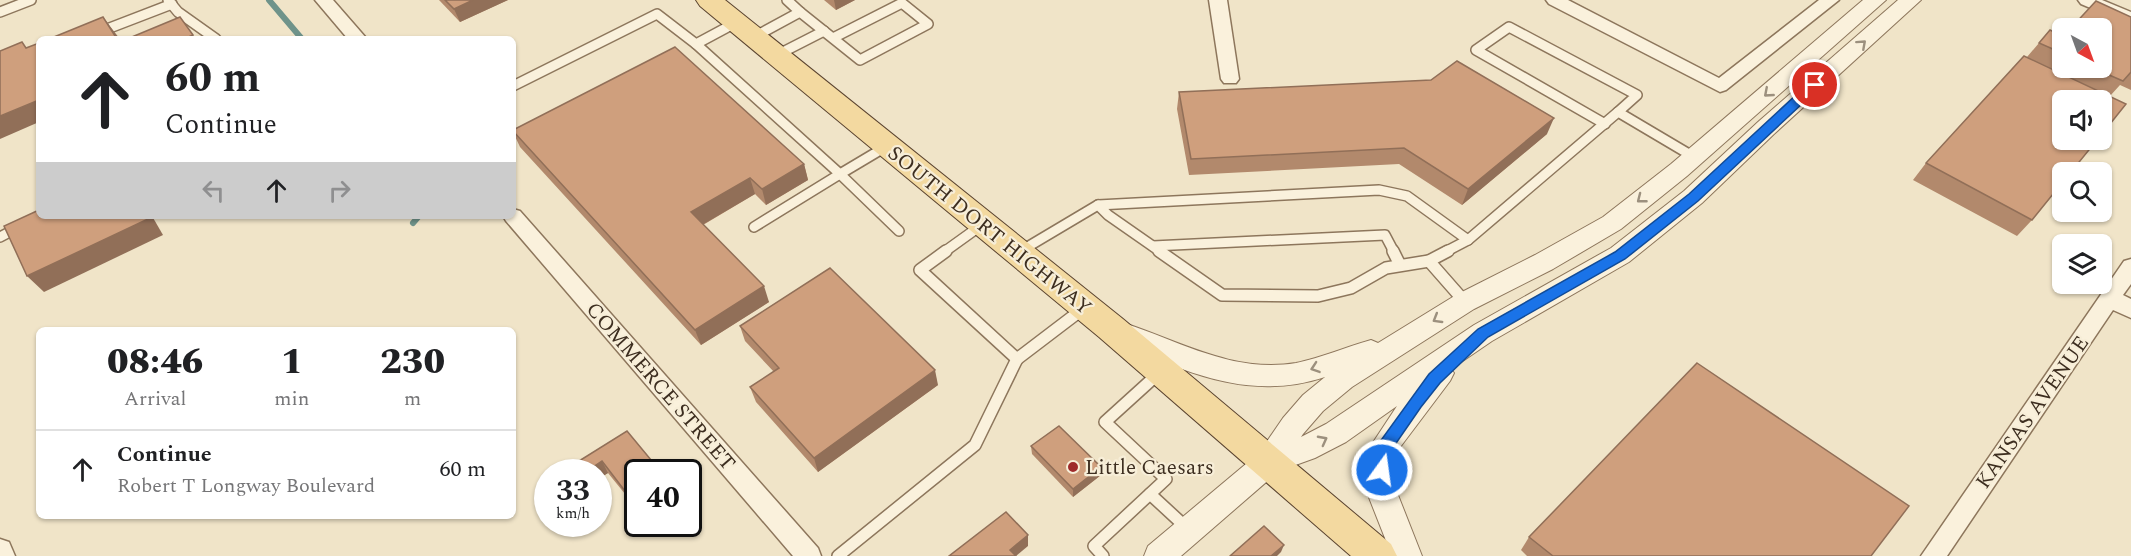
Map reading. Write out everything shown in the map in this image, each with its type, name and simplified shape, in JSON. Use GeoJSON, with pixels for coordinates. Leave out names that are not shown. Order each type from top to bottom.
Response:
{"type":"FeatureCollection","features":[{"type":"Feature","properties":{"kind":"main road","name":"SOUTH DORT HIGHWAY"},"geometry":{"type":"LineString","coordinates":[[714,1],[745,30],[1111,328],[1378,556]]}},
{"type":"Feature","properties":{"kind":"street"},"geometry":{"type":"LineString","coordinates":[[324,0],[355,36]]}},
{"type":"Feature","properties":{"kind":"street"},"geometry":{"type":"LineString","coordinates":[[1218,0],[1230,79]]}},
{"type":"Feature","properties":{"kind":"street"},"geometry":{"type":"LineString","coordinates":[[1555,0],[1720,86],[1830,0]]}},
{"type":"Feature","properties":{"kind":"street"},"geometry":{"type":"LineString","coordinates":[[1160,556],[1269,462],[1293,426],[1313,403],[1342,379],[1391,346],[1465,302],[1544,262],[1612,223],[1690,160],[1875,0]]}},
{"type":"Feature","properties":{"kind":"street"},"geometry":{"type":"LineString","coordinates":[[1269,462],[1305,449],[1336,433],[1483,333],[1620,255],[1693,197],[1911,0]]}},
{"type":"Feature","properties":{"kind":"street"},"geometry":{"type":"LineString","coordinates":[[2087,0],[2131,19]]}},
{"type":"Feature","properties":{"kind":"street"},"geometry":{"type":"LineString","coordinates":[[1690,160],[1707,168],[1724,167]]}},
{"type":"Feature","properties":{"kind":"street","name":"COMMERCE STREET"},"geometry":{"type":"LineString","coordinates":[[516,219],[810,556]]}},
{"type":"Feature","properties":{"kind":"street","name":"KANSAS AVENUE"},"geometry":{"type":"LineString","coordinates":[[1933,556],[2131,267]]}},
{"type":"Feature","properties":{"kind":"street"},"geometry":{"type":"LineString","coordinates":[[2110,298],[2131,309]]}},
{"type":"Feature","properties":{"kind":"street"},"geometry":{"type":"LineString","coordinates":[[1111,328],[1181,358],[1230,373],[1262,377],[1296,374],[1391,346]]}},
{"type":"Feature","properties":{"kind":"street"},"geometry":{"type":"LineString","coordinates":[[1407,556],[1383,495],[1384,447],[1434,379],[1483,333]]}},
{"type":"Feature","properties":{"kind":"street"},"geometry":{"type":"LineString","coordinates":[[0,550],[3,556]]}},
{"type":"Feature","properties":{"kind":"lane"},"geometry":{"type":"LineString","coordinates":[[0,12],[31,0]]}},
{"type":"Feature","properties":{"kind":"lane"},"geometry":{"type":"LineString","coordinates":[[787,0],[800,12],[860,60],[928,24],[902,3],[833,38]]}},
{"type":"Feature","properties":{"kind":"lane"},"geometry":{"type":"LineString","coordinates":[[88,36],[170,2],[195,25],[212,36]]}},
{"type":"Feature","properties":{"kind":"lane"},"geometry":{"type":"LineString","coordinates":[[696,44],[800,12]]}},
{"type":"Feature","properties":{"kind":"lane"},"geometry":{"type":"LineString","coordinates":[[516,84],[657,14],[696,44],[840,174],[898,231]]}},
{"type":"Feature","properties":{"kind":"lane"},"geometry":{"type":"LineString","coordinates":[[1098,205],[1108,215],[1222,295],[1318,296],[1351,288],[1386,268],[1429,261],[1468,240],[1605,124],[1637,95],[1509,27],[1476,50],[1605,124]]}},
{"type":"Feature","properties":{"kind":"lane"},"geometry":{"type":"LineString","coordinates":[[777,55],[824,30]]}},
{"type":"Feature","properties":{"kind":"lane"},"geometry":{"type":"LineString","coordinates":[[1618,112],[1690,160]]}},
{"type":"Feature","properties":{"kind":"lane"},"geometry":{"type":"LineString","coordinates":[[754,226],[887,146]]}},
{"type":"Feature","properties":{"kind":"lane"},"geometry":{"type":"LineString","coordinates":[[1018,253],[1098,205],[1379,190],[1407,196],[1468,240]]}},
{"type":"Feature","properties":{"kind":"lane"},"geometry":{"type":"LineString","coordinates":[[0,237],[36,218]]}},
{"type":"Feature","properties":{"kind":"lane"},"geometry":{"type":"LineString","coordinates":[[983,224],[920,270],[1017,359]]}},
{"type":"Feature","properties":{"kind":"lane"},"geometry":{"type":"LineString","coordinates":[[1153,246],[1385,236],[1400,265]]}},
{"type":"Feature","properties":{"kind":"lane"},"geometry":{"type":"LineString","coordinates":[[1429,261],[1465,302]]}},
{"type":"Feature","properties":{"kind":"lane"},"geometry":{"type":"LineString","coordinates":[[838,556],[975,445],[1017,359],[1085,307]]}},
{"type":"Feature","properties":{"kind":"lane"},"geometry":{"type":"LineString","coordinates":[[1104,556],[1094,546],[1166,479],[1105,422],[1162,371]]}},
{"type":"Feature","properties":{"kind":"lane"},"geometry":{"type":"LineString","coordinates":[[1150,494],[1189,531]]}},
{"type":"Feature","properties":{"kind":"building"},"geometry":{"type":"Polygon","coordinates":[[[445,0],[473,0],[454,9],[445,0]]]}},
{"type":"Feature","properties":{"kind":"building"},"geometry":{"type":"Polygon","coordinates":[[[2096,1],[2131,17],[2131,72],[2123,81],[2112,76],[2112,18],[2080,18],[2096,1]]]}},
{"type":"Feature","properties":{"kind":"building"},"geometry":{"type":"Polygon","coordinates":[[[103,17],[115,36],[56,36],[103,17]]]}},
{"type":"Feature","properties":{"kind":"building"},"geometry":{"type":"Polygon","coordinates":[[[180,17],[193,35],[191,36],[134,36],[180,17]]]}},
{"type":"Feature","properties":{"kind":"building"},"geometry":{"type":"Polygon","coordinates":[[[2050,30],[2052,31],[2052,49],[2039,43],[2050,30]]]}},
{"type":"Feature","properties":{"kind":"building"},"geometry":{"type":"Polygon","coordinates":[[[22,42],[26,48],[36,44],[36,101],[0,116],[0,51],[22,42]]]}},
{"type":"Feature","properties":{"kind":"building"},"geometry":{"type":"Polygon","coordinates":[[[675,47],[804,164],[762,189],[750,178],[691,212],[764,286],[695,330],[516,134],[516,128],[675,47]]]}},
{"type":"Feature","properties":{"kind":"building"},"geometry":{"type":"Polygon","coordinates":[[[2024,56],[2052,69],[2052,78],[2071,78],[2096,90],[2052,90],[2052,150],[2089,150],[2079,162],[2052,162],[2052,195],[2032,220],[1926,163],[2024,56]]]}},
{"type":"Feature","properties":{"kind":"building"},"geometry":{"type":"Polygon","coordinates":[[[1457,61],[1554,118],[1468,189],[1404,148],[1191,159],[1179,92],[1431,80],[1457,61]]]}},
{"type":"Feature","properties":{"kind":"building"},"geometry":{"type":"Polygon","coordinates":[[[2112,97],[2126,104],[2112,122],[2112,97]]]}},
{"type":"Feature","properties":{"kind":"building"},"geometry":{"type":"Polygon","coordinates":[[[36,211],[36,219],[148,219],[27,276],[4,226],[36,211]]]}},
{"type":"Feature","properties":{"kind":"building"},"geometry":{"type":"Polygon","coordinates":[[[830,268],[935,370],[814,458],[750,387],[779,368],[740,326],[830,268]]]}},
{"type":"Feature","properties":{"kind":"building"},"geometry":{"type":"Polygon","coordinates":[[[1697,363],[1909,506],[1871,556],[1553,556],[1529,537],[1697,363]]]}},
{"type":"Feature","properties":{"kind":"building"},"geometry":{"type":"Polygon","coordinates":[[[1059,426],[1101,467],[1073,489],[1031,446],[1059,426]]]}},
{"type":"Feature","properties":{"kind":"building"},"geometry":{"type":"Polygon","coordinates":[[[627,431],[650,459],[624,459],[624,490],[612,474],[612,459],[582,459],[627,431]]]}},
{"type":"Feature","properties":{"kind":"building"},"geometry":{"type":"Polygon","coordinates":[[[1006,512],[1028,535],[1010,550],[1016,556],[949,556],[1006,512]]]}},
{"type":"Feature","properties":{"kind":"building"},"geometry":{"type":"Polygon","coordinates":[[[1264,526],[1284,545],[1271,556],[1230,556],[1264,526]]]}},
{"type":"Feature","properties":{"kind":"waterway"},"geometry":{"type":"LineString","coordinates":[[269,0],[299,36]]}},
{"type":"Feature","properties":{"kind":"waterway"},"geometry":{"type":"LineString","coordinates":[[413,223],[416,219]]}},
{"type":"Feature","properties":{"kind":"place","name":"Little Caesars"},"geometry":{"type":"Point","coordinates":[1073,467]}},
{"type":"Feature","properties":{"kind":"route"},"geometry":{"type":"LineString","coordinates":[[1382,470],[1384,447],[1415,403],[1434,379],[1483,333],[1620,255],[1693,197],[1815,85]]}}]}
